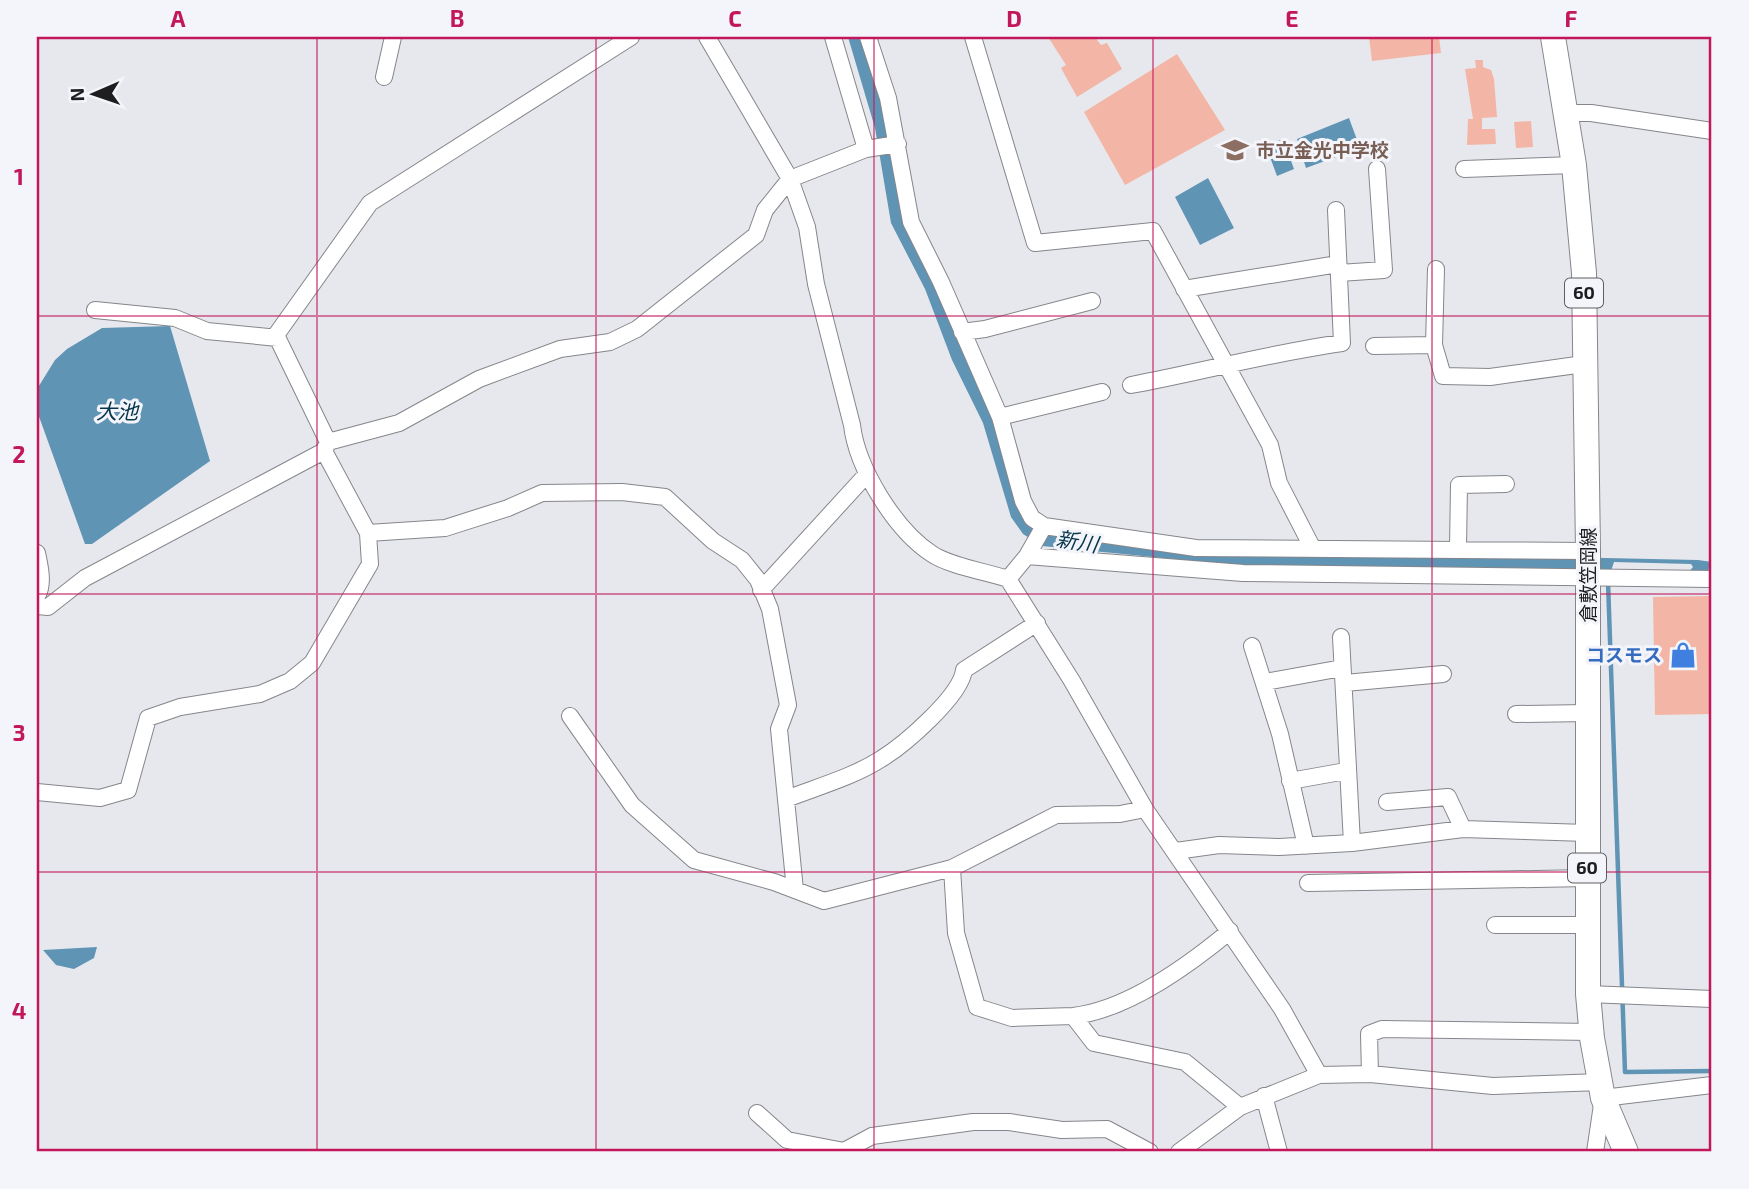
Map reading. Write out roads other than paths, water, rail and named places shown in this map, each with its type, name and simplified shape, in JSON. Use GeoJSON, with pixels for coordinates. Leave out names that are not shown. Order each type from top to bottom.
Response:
{"type":"FeatureCollection","features":[{"type":"Feature","properties":{"kind":"main road","name":"倉敷笠岡線"},"geometry":{"type":"LineString","coordinates":[[1553,37],[1574,165],[1584,273],[1588,551],[1588,993],[1591,1032],[1602,1090],[1626,1152]]}},
{"type":"Feature","properties":{"kind":"street"},"geometry":{"type":"LineString","coordinates":[[384,77],[393,37]]}},
{"type":"Feature","properties":{"kind":"street"},"geometry":{"type":"LineString","coordinates":[[37,792],[100,798],[128,790],[148,718],[180,707],[260,694],[290,681],[312,663],[370,564],[368,533],[276,335],[369,203],[631,37]]}},
{"type":"Feature","properties":{"kind":"street"},"geometry":{"type":"LineString","coordinates":[[707,37],[790,179],[807,227],[816,284],[852,425],[854,448],[867,474],[896,520],[933,555],[1009,579],[1145,809],[1176,850],[1282,1009],[1319,1075]]}},
{"type":"Feature","properties":{"kind":"street"},"geometry":{"type":"LineString","coordinates":[[834,37],[866,149]]}},
{"type":"Feature","properties":{"kind":"street"},"geometry":{"type":"LineString","coordinates":[[973,37],[1035,243],[1153,231],[1270,444],[1279,483],[1312,547]]}},
{"type":"Feature","properties":{"kind":"street"},"geometry":{"type":"LineString","coordinates":[[872,38],[898,144],[911,222],[942,282],[1000,417],[1023,502],[1032,517],[1044,527],[1182,547],[1588,551]]}},
{"type":"Feature","properties":{"kind":"street"},"geometry":{"type":"LineString","coordinates":[[1565,113],[1591,113],[1712,131]]}},
{"type":"Feature","properties":{"kind":"street"},"geometry":{"type":"LineString","coordinates":[[37,606],[48,607],[85,578],[326,446],[399,423],[479,379],[560,349],[610,342],[637,329],[756,235],[765,210],[790,179],[866,149],[898,144]]}},
{"type":"Feature","properties":{"kind":"street"},"geometry":{"type":"LineString","coordinates":[[1464,169],[1574,165]]}},
{"type":"Feature","properties":{"kind":"street"},"geometry":{"type":"LineString","coordinates":[[1184,289],[1339,268],[1384,270],[1377,169]]}},
{"type":"Feature","properties":{"kind":"street"},"geometry":{"type":"LineString","coordinates":[[1130,386],[1227,367],[1268,354],[1342,343],[1336,210]]}},
{"type":"Feature","properties":{"kind":"street"},"geometry":{"type":"LineString","coordinates":[[1436,269],[1434,345],[1443,376],[1490,377],[1584,364]]}},
{"type":"Feature","properties":{"kind":"street"},"geometry":{"type":"LineString","coordinates":[[962,332],[985,329],[1092,301]]}},
{"type":"Feature","properties":{"kind":"street"},"geometry":{"type":"LineString","coordinates":[[95,310],[176,318],[207,331],[278,338]]}},
{"type":"Feature","properties":{"kind":"street"},"geometry":{"type":"LineString","coordinates":[[1374,346],[1434,345]]}},
{"type":"Feature","properties":{"kind":"street"},"geometry":{"type":"LineString","coordinates":[[1000,417],[1102,392]]}},
{"type":"Feature","properties":{"kind":"street"},"geometry":{"type":"LineString","coordinates":[[761,590],[867,474]]}},
{"type":"Feature","properties":{"kind":"street"},"geometry":{"type":"LineString","coordinates":[[1458,548],[1459,485],[1506,484]]}},
{"type":"Feature","properties":{"kind":"street"},"geometry":{"type":"LineString","coordinates":[[368,533],[445,528],[508,508],[542,493],[622,492],[665,497],[713,541],[742,560],[758,580],[770,609],[788,705],[779,729],[795,890]]}},
{"type":"Feature","properties":{"kind":"street"},"geometry":{"type":"LineString","coordinates":[[1009,579],[1044,527]]}},
{"type":"Feature","properties":{"kind":"street"},"geometry":{"type":"LineString","coordinates":[[37,553],[41,569],[40,591],[37,596]]}},
{"type":"Feature","properties":{"kind":"street"},"geometry":{"type":"LineString","coordinates":[[1027,556],[1243,573],[1712,579]]}},
{"type":"Feature","properties":{"kind":"street"},"geometry":{"type":"LineString","coordinates":[[786,799],[880,760],[944,705],[963,679],[964,670],[1003,642],[1037,623]]}},
{"type":"Feature","properties":{"kind":"street"},"geometry":{"type":"LineString","coordinates":[[1341,637],[1346,771],[1352,843]]}},
{"type":"Feature","properties":{"kind":"street"},"geometry":{"type":"LineString","coordinates":[[1252,646],[1265,682],[1306,846]]}},
{"type":"Feature","properties":{"kind":"street"},"geometry":{"type":"LineString","coordinates":[[1265,682],[1344,675],[1443,674]]}},
{"type":"Feature","properties":{"kind":"street"},"geometry":{"type":"LineString","coordinates":[[1516,714],[1588,713]]}},
{"type":"Feature","properties":{"kind":"street"},"geometry":{"type":"LineString","coordinates":[[570,716],[632,806],[694,860],[824,901],[952,868],[1056,815],[1120,814],[1145,809]]}},
{"type":"Feature","properties":{"kind":"street"},"geometry":{"type":"LineString","coordinates":[[1290,781],[1346,771]]}},
{"type":"Feature","properties":{"kind":"street"},"geometry":{"type":"LineString","coordinates":[[1387,802],[1448,797],[1463,829]]}},
{"type":"Feature","properties":{"kind":"street"},"geometry":{"type":"LineString","coordinates":[[1176,850],[1219,845],[1306,846],[1352,843],[1463,829],[1587,833]]}},
{"type":"Feature","properties":{"kind":"street"},"geometry":{"type":"LineString","coordinates":[[952,868],[956,933],[976,1007],[1012,1018],[1073,1016],[1114,1004],[1188,965],[1230,931]]}},
{"type":"Feature","properties":{"kind":"street"},"geometry":{"type":"LineString","coordinates":[[1308,883],[1587,878]]}},
{"type":"Feature","properties":{"kind":"street"},"geometry":{"type":"LineString","coordinates":[[1495,925],[1589,925]]}},
{"type":"Feature","properties":{"kind":"street"},"geometry":{"type":"LineString","coordinates":[[1588,993],[1616,997],[1712,999]]}},
{"type":"Feature","properties":{"kind":"street"},"geometry":{"type":"LineString","coordinates":[[1073,1016],[1094,1043],[1185,1062],[1240,1107]]}},
{"type":"Feature","properties":{"kind":"street"},"geometry":{"type":"LineString","coordinates":[[1370,1074],[1369,1034],[1382,1029],[1591,1032]]}},
{"type":"Feature","properties":{"kind":"street"},"geometry":{"type":"LineString","coordinates":[[1179,1152],[1240,1107],[1319,1075],[1370,1074],[1493,1086],[1602,1090],[1712,1085]]}},
{"type":"Feature","properties":{"kind":"street"},"geometry":{"type":"LineString","coordinates":[[1595,1152],[1602,1090]]}},
{"type":"Feature","properties":{"kind":"street"},"geometry":{"type":"LineString","coordinates":[[1264,1096],[1279,1152]]}},
{"type":"Feature","properties":{"kind":"street"},"geometry":{"type":"LineString","coordinates":[[757,1113],[787,1140],[844,1151],[872,1136],[973,1122],[1009,1122],[1062,1130],[1107,1129],[1150,1152]]}},
{"type":"Feature","properties":{"kind":"water","name":"新川"},"geometry":{"type":"Polygon","coordinates":[[[848,37],[862,37],[884,101],[890,141],[941,289],[990,412],[1027,518],[1147,548],[1698,560],[1712,562],[1712,567],[1701,575],[1686,575],[1693,567],[1691,564],[1614,562],[1611,571],[1234,565],[1042,546],[1023,534],[1011,517],[983,423],[952,360],[925,289],[891,223],[875,128],[848,37]]]}},
{"type":"Feature","properties":{"kind":"water"},"geometry":{"type":"Polygon","coordinates":[[[1349,118],[1360,148],[1306,168],[1297,139],[1349,118]]]}},
{"type":"Feature","properties":{"kind":"water"},"geometry":{"type":"Polygon","coordinates":[[[1283,139],[1294,169],[1277,176],[1266,146],[1283,139]]]}},
{"type":"Feature","properties":{"kind":"water"},"geometry":{"type":"Polygon","coordinates":[[[1208,178],[1234,228],[1200,245],[1175,197],[1208,178]]]}},
{"type":"Feature","properties":{"kind":"water","name":"大池"},"geometry":{"type":"Polygon","coordinates":[[[170,326],[210,461],[92,544],[85,544],[37,411],[37,389],[55,360],[67,349],[102,328],[170,326]]]}},
{"type":"Feature","properties":{"kind":"water"},"geometry":{"type":"Polygon","coordinates":[[[97,947],[94,958],[74,969],[56,965],[43,950],[97,947]]]}},
{"type":"Feature","properties":{"kind":"waterway"},"geometry":{"type":"LineString","coordinates":[[1608,582],[1625,1072],[1712,1071]]}},
{"type":"Feature","properties":{"kind":"place","name":"市立金光中学校"},"geometry":{"type":"Point","coordinates":[1235,150]}},
{"type":"Feature","properties":{"kind":"place","name":"コスモス"},"geometry":{"type":"Point","coordinates":[1683,655]}}]}
